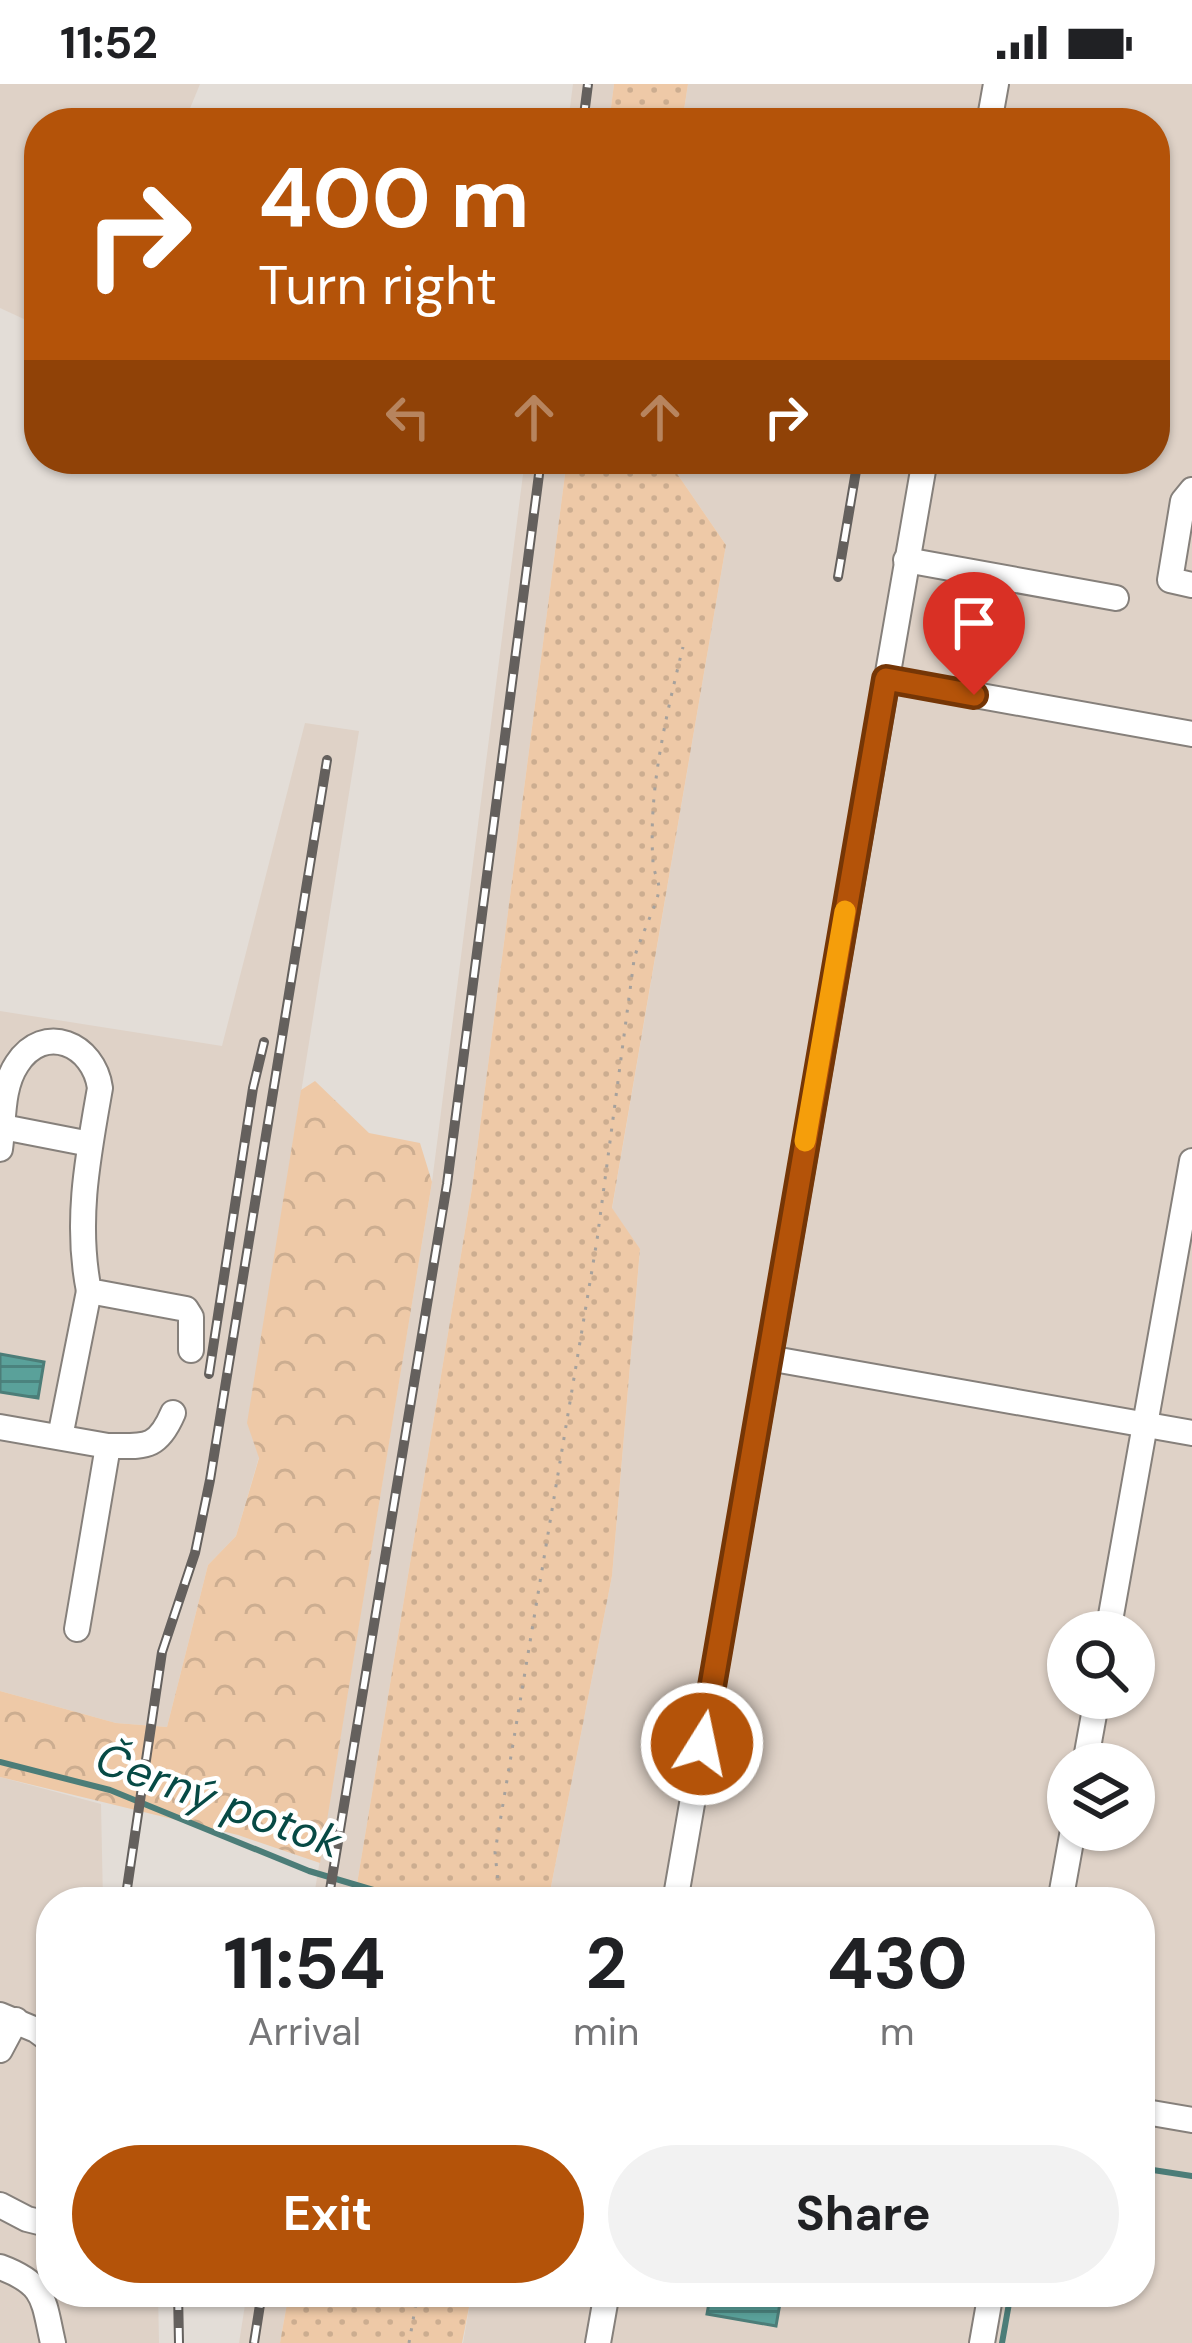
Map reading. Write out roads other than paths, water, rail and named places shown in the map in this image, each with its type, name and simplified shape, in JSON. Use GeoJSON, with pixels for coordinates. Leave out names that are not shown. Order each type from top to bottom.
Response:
{"type":"FeatureCollection","features":[{"type":"Feature","properties":{"kind":"lane"},"geometry":{"type":"LineString","coordinates":[[678,1887],[922,474]]}},
{"type":"Feature","properties":{"kind":"lane"},"geometry":{"type":"LineString","coordinates":[[1192,490],[1183,501],[1170,580],[1192,585]]}},
{"type":"Feature","properties":{"kind":"lane"},"geometry":{"type":"LineString","coordinates":[[906,560],[1115,598]]}},
{"type":"Feature","properties":{"kind":"lane"},"geometry":{"type":"LineString","coordinates":[[886,679],[1192,734]]}},
{"type":"Feature","properties":{"kind":"lane"},"geometry":{"type":"LineString","coordinates":[[60,1437],[89,1291],[83,1262],[82,1202],[100,1088],[98,1073],[81,1050],[53,1042],[38,1045],[16,1064],[3,1084],[2,1138],[90,1144]]}},
{"type":"Feature","properties":{"kind":"lane"},"geometry":{"type":"LineString","coordinates":[[1112,1611],[1192,1161]]}},
{"type":"Feature","properties":{"kind":"lane"},"geometry":{"type":"LineString","coordinates":[[89,1291],[186,1309],[191,1317],[191,1349]]}},
{"type":"Feature","properties":{"kind":"lane"},"geometry":{"type":"LineString","coordinates":[[768,1358],[1192,1433]]}},
{"type":"Feature","properties":{"kind":"lane"},"geometry":{"type":"LineString","coordinates":[[0,1427],[108,1446],[152,1444],[165,1432],[173,1413]]}},
{"type":"Feature","properties":{"kind":"lane"},"geometry":{"type":"LineString","coordinates":[[77,1629],[108,1446]]}},
{"type":"Feature","properties":{"kind":"lane"},"geometry":{"type":"LineString","coordinates":[[1063,1887],[1069,1851]]}},
{"type":"Feature","properties":{"kind":"lane"},"geometry":{"type":"LineString","coordinates":[[0,2050],[8,2017],[36,2033]]}},
{"type":"Feature","properties":{"kind":"lane"},"geometry":{"type":"LineString","coordinates":[[1155,2114],[1192,2120]]}},
{"type":"Feature","properties":{"kind":"lane"},"geometry":{"type":"LineString","coordinates":[[0,2205],[36,2221]]}},
{"type":"Feature","properties":{"kind":"lane"},"geometry":{"type":"LineString","coordinates":[[0,2267],[36,2285]]}},
{"type":"Feature","properties":{"kind":"lane"},"geometry":{"type":"LineString","coordinates":[[45,2307],[53,2343]]}},
{"type":"Feature","properties":{"kind":"lane"},"geometry":{"type":"LineString","coordinates":[[598,2343],[605,2307]]}},
{"type":"Feature","properties":{"kind":"lane"},"geometry":{"type":"LineString","coordinates":[[982,2343],[988,2307]]}},
{"type":"Feature","properties":{"kind":"water"},"geometry":{"type":"Polygon","coordinates":[[[0,1354],[44,1362],[38,1398],[0,1392],[0,1354]]]}},
{"type":"Feature","properties":{"kind":"water"},"geometry":{"type":"Polygon","coordinates":[[[708,2307],[779,2307],[776,2326],[707,2314],[708,2307]]]}},
{"type":"Feature","properties":{"kind":"waterway","name":"Černý potok"},"geometry":{"type":"LineString","coordinates":[[0,1762],[110,1790],[309,1871],[363,1887]]}},
{"type":"Feature","properties":{"kind":"waterway","name":"Černý potok"},"geometry":{"type":"LineString","coordinates":[[1155,2170],[1192,2176]]}},
{"type":"Feature","properties":{"kind":"waterway"},"geometry":{"type":"LineString","coordinates":[[1002,2343],[1008,2307]]}},
{"type":"Feature","properties":{"kind":"railway"},"geometry":{"type":"LineString","coordinates":[[585,108],[588,84]]}},
{"type":"Feature","properties":{"kind":"railway"},"geometry":{"type":"LineString","coordinates":[[330,1887],[447,1184],[539,474]]}},
{"type":"Feature","properties":{"kind":"railway"},"geometry":{"type":"LineString","coordinates":[[838,577],[855,474]]}},
{"type":"Feature","properties":{"kind":"railway"},"geometry":{"type":"LineString","coordinates":[[127,1887],[162,1652],[195,1553],[210,1480],[327,760]]}},
{"type":"Feature","properties":{"kind":"railway"},"geometry":{"type":"LineString","coordinates":[[209,1374],[264,1042]]}},
{"type":"Feature","properties":{"kind":"railway"},"geometry":{"type":"LineString","coordinates":[[178,2307],[179,2343]]}},
{"type":"Feature","properties":{"kind":"railway"},"geometry":{"type":"LineString","coordinates":[[254,2343],[260,2307]]}}]}
